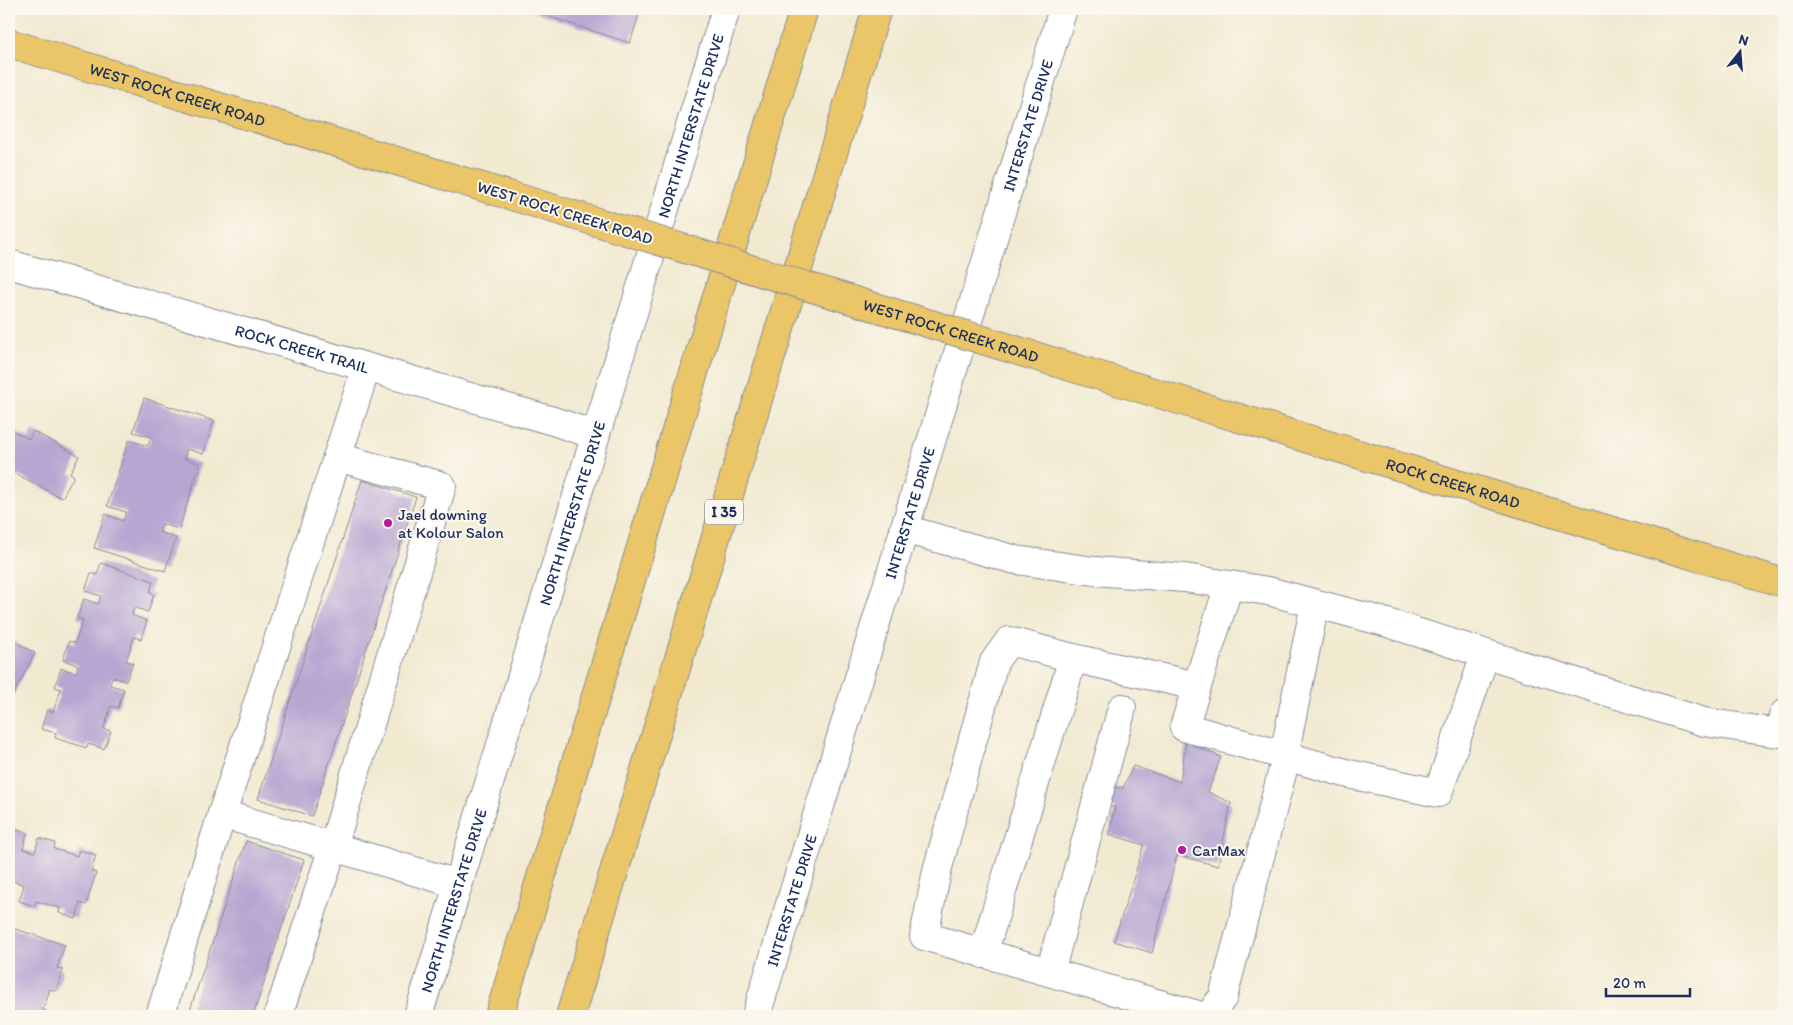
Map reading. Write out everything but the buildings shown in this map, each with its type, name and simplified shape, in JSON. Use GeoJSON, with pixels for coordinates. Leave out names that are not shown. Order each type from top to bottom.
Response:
{"type":"FeatureCollection","features":[{"type":"Feature","properties":{"kind":"main road"},"geometry":{"type":"LineString","coordinates":[[499,1016],[804,9]]}},
{"type":"Feature","properties":{"kind":"main road","name":"I 35"},"geometry":{"type":"LineString","coordinates":[[570,1016],[877,9]]}},
{"type":"Feature","properties":{"kind":"main road","name":"WEST ROCK CREEK ROAD"},"geometry":{"type":"LineString","coordinates":[[9,43],[1120,382]]}},
{"type":"Feature","properties":{"kind":"main road","name":"ROCK CREEK ROAD"},"geometry":{"type":"LineString","coordinates":[[1120,382],[1784,583]]}},
{"type":"Feature","properties":{"kind":"street","name":"NORTH INTERSTATE DRIVE"},"geometry":{"type":"LineString","coordinates":[[418,1016],[726,9]]}},
{"type":"Feature","properties":{"kind":"street","name":"INTERSTATE DRIVE"},"geometry":{"type":"LineString","coordinates":[[756,1016],[1063,9]]}},
{"type":"Feature","properties":{"kind":"street","name":"ROCK CREEK TRAIL"},"geometry":{"type":"LineString","coordinates":[[9,264],[553,421],[595,435]]}},
{"type":"Feature","properties":{"kind":"street"},"geometry":{"type":"LineString","coordinates":[[160,1016],[222,814],[366,368]]}},
{"type":"Feature","properties":{"kind":"street"},"geometry":{"type":"LineString","coordinates":[[278,1016],[333,847],[442,486],[337,457]]}},
{"type":"Feature","properties":{"kind":"street"},"geometry":{"type":"LineString","coordinates":[[904,529],[1016,560],[1095,572],[1185,578],[1268,591],[1381,621],[1704,722],[1778,733],[1784,714]]}},
{"type":"Feature","properties":{"kind":"street"},"geometry":{"type":"LineString","coordinates":[[1229,585],[1184,726],[1349,774],[1438,793],[1485,655]]}},
{"type":"Feature","properties":{"kind":"street"},"geometry":{"type":"LineString","coordinates":[[1209,1016],[1223,998],[1286,758],[1284,755],[1315,604]]}},
{"type":"Feature","properties":{"kind":"street"},"geometry":{"type":"LineString","coordinates":[[1197,686],[1073,658],[1009,641],[994,662],[937,871],[924,936],[1201,1016]]}},
{"type":"Feature","properties":{"kind":"street"},"geometry":{"type":"LineString","coordinates":[[983,954],[1073,658]]}},
{"type":"Feature","properties":{"kind":"street"},"geometry":{"type":"LineString","coordinates":[[1050,972],[1122,708]]}},
{"type":"Feature","properties":{"kind":"street"},"geometry":{"type":"LineString","coordinates":[[222,814],[458,884]]}},
{"type":"Feature","properties":{"kind":"place","name":"Jael downing at Kolour Salon"},"geometry":{"type":"Point","coordinates":[388,523]}},
{"type":"Feature","properties":{"kind":"place","name":"CarMax"},"geometry":{"type":"Point","coordinates":[1182,850]}}]}
